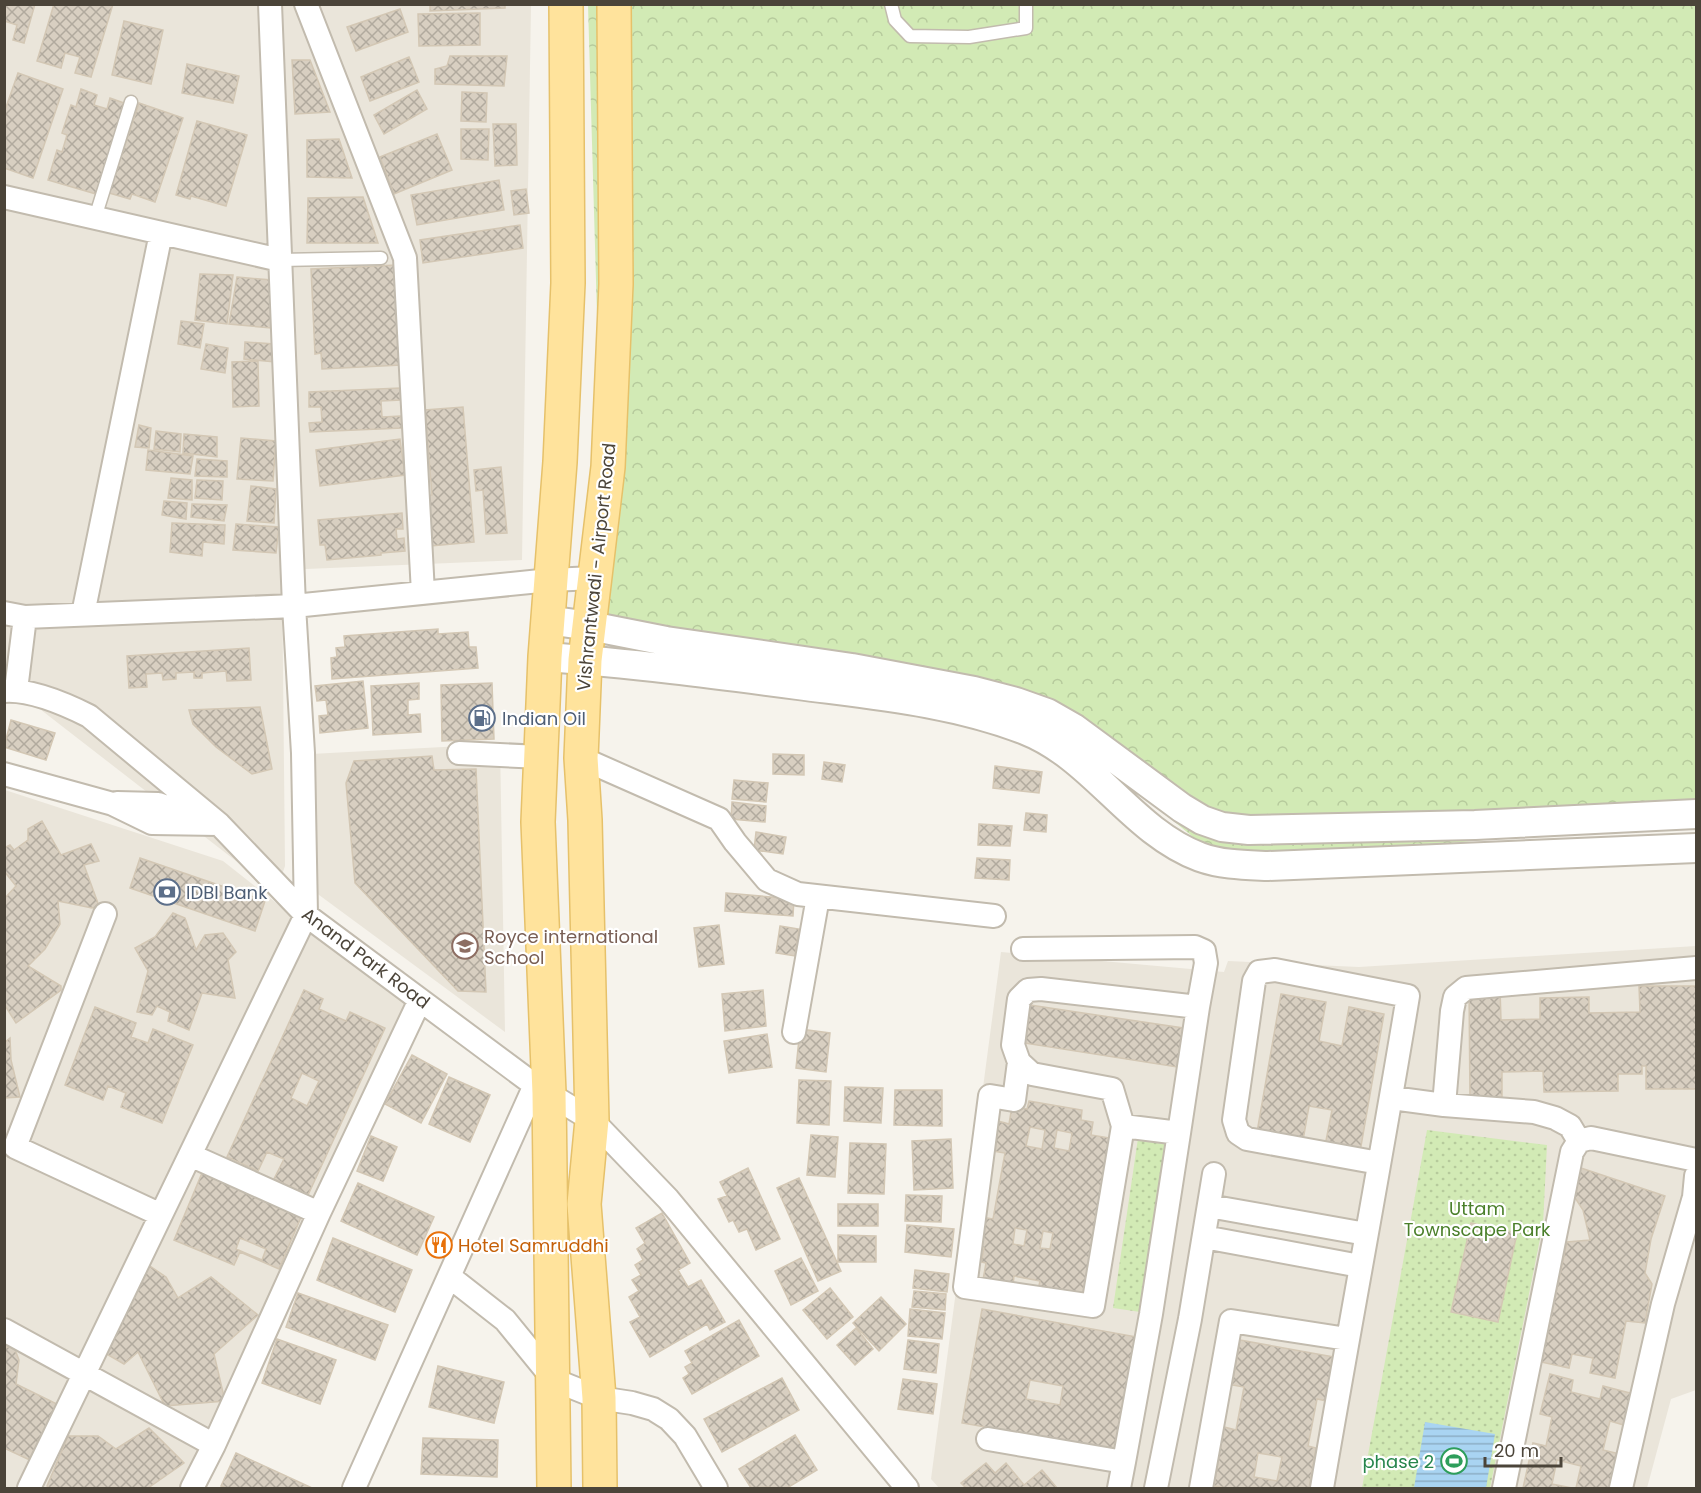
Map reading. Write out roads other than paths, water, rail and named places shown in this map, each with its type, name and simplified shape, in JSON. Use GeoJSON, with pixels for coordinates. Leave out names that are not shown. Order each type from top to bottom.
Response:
{"type":"FeatureCollection","features":[{"type":"Feature","properties":{"kind":"main road"},"geometry":{"type":"LineString","coordinates":[[554,1488],[554,1380],[542,1089],[538,822],[547,620],[560,462],[568,284],[566,4]]}},
{"type":"Feature","properties":{"kind":"main road","name":"Vishrantwadi - Airport Road"},"geometry":{"type":"LineString","coordinates":[[600,1488],[599,1398],[584,1204],[592,1120],[585,820],[581,758],[585,660],[608,467],[616,284],[614,4]]}},
{"type":"Feature","properties":{"kind":"street"},"geometry":{"type":"LineString","coordinates":[[29,1488],[306,915],[303,753],[294,606],[270,4]]}},
{"type":"Feature","properties":{"kind":"street"},"geometry":{"type":"LineString","coordinates":[[306,4],[405,258],[423,593]]}},
{"type":"Feature","properties":{"kind":"street"},"geometry":{"type":"LineString","coordinates":[[4,197],[280,260]]}},
{"type":"Feature","properties":{"kind":"street"},"geometry":{"type":"LineString","coordinates":[[83,615],[161,233]]}},
{"type":"Feature","properties":{"kind":"street"},"geometry":{"type":"LineString","coordinates":[[10,690],[15,615],[83,615],[294,606],[550,580],[596,578]]}},
{"type":"Feature","properties":{"kind":"street"},"geometry":{"type":"LineString","coordinates":[[547,620],[666,641],[852,668],[974,691],[1016,702],[1047,713],[1075,729],[1182,808],[1202,820],[1222,827],[1249,830],[1475,825],[1696,814]]}},
{"type":"Feature","properties":{"kind":"street"},"geometry":{"type":"LineString","coordinates":[[545,657],[866,694],[960,710],[1047,740],[1074,759],[1146,825],[1200,857],[1226,864],[1268,866],[1696,848]]}},
{"type":"Feature","properties":{"kind":"street","name":"Anand Park Road"},"geometry":{"type":"LineString","coordinates":[[10,690],[67,705],[88,716],[219,824],[306,915],[542,1089],[592,1120],[669,1199],[907,1488]]}},
{"type":"Feature","properties":{"kind":"street"},"geometry":{"type":"LineString","coordinates":[[459,753],[541,757]]}},
{"type":"Feature","properties":{"kind":"street"},"geometry":{"type":"LineString","coordinates":[[581,758],[719,819],[767,880],[798,894],[994,916]]}},
{"type":"Feature","properties":{"kind":"street"},"geometry":{"type":"LineString","coordinates":[[4,774],[113,804],[152,823],[219,824]]}},
{"type":"Feature","properties":{"kind":"street"},"geometry":{"type":"LineString","coordinates":[[794,1032],[818,897]]}},
{"type":"Feature","properties":{"kind":"street"},"geometry":{"type":"LineString","coordinates":[[105,914],[15,1147],[161,1215]]}},
{"type":"Feature","properties":{"kind":"street"},"geometry":{"type":"LineString","coordinates":[[1023,949],[1195,947],[1204,951],[1206,963],[1151,1314],[1119,1488]]}},
{"type":"Feature","properties":{"kind":"street"},"geometry":{"type":"LineString","coordinates":[[1444,1105],[1452,1011],[1455,997],[1466,988],[1696,968]]}},
{"type":"Feature","properties":{"kind":"street"},"geometry":{"type":"LineString","coordinates":[[1322,1488],[1360,1266],[1392,1098],[1408,996],[1275,970],[1260,972],[1254,981],[1234,1120],[1238,1133],[1247,1139],[1379,1162]]}},
{"type":"Feature","properties":{"kind":"street"},"geometry":{"type":"LineString","coordinates":[[1019,1062],[1014,1100],[990,1096],[965,1287],[1093,1306],[1123,1126],[1112,1089],[1032,1074],[1019,1062],[1012,1045],[1019,999],[1028,990],[1041,988],[1198,1007]]}},
{"type":"Feature","properties":{"kind":"street"},"geometry":{"type":"LineString","coordinates":[[192,1488],[420,1000]]}},
{"type":"Feature","properties":{"kind":"street"},"geometry":{"type":"LineString","coordinates":[[354,1488],[450,1276],[542,1089]]}},
{"type":"Feature","properties":{"kind":"street"},"geometry":{"type":"LineString","coordinates":[[1392,1098],[1444,1105],[1534,1112],[1555,1118],[1570,1126],[1579,1141]]}},
{"type":"Feature","properties":{"kind":"street"},"geometry":{"type":"LineString","coordinates":[[1123,1126],[1179,1132]]}},
{"type":"Feature","properties":{"kind":"street"},"geometry":{"type":"LineString","coordinates":[[1504,1488],[1572,1152],[1579,1141],[1591,1138],[1695,1168],[1694,1197],[1663,1304],[1621,1488]]}},
{"type":"Feature","properties":{"kind":"street"},"geometry":{"type":"LineString","coordinates":[[190,1155],[319,1213]]}},
{"type":"Feature","properties":{"kind":"street"},"geometry":{"type":"LineString","coordinates":[[1156,1488],[1190,1319],[1214,1174]]}},
{"type":"Feature","properties":{"kind":"street"},"geometry":{"type":"LineString","coordinates":[[1209,1206],[1366,1234]]}},
{"type":"Feature","properties":{"kind":"street"},"geometry":{"type":"LineString","coordinates":[[1204,1237],[1360,1266]]}},
{"type":"Feature","properties":{"kind":"street"},"geometry":{"type":"LineString","coordinates":[[450,1276],[505,1320],[554,1380],[599,1398],[653,1409],[669,1419],[684,1436],[716,1488]]}},
{"type":"Feature","properties":{"kind":"street"},"geometry":{"type":"LineString","coordinates":[[1201,1488],[1231,1321],[1347,1339]]}},
{"type":"Feature","properties":{"kind":"street"},"geometry":{"type":"LineString","coordinates":[[4,1330],[214,1445]]}},
{"type":"Feature","properties":{"kind":"street"},"geometry":{"type":"LineString","coordinates":[[987,1438],[1124,1462]]}},
{"type":"Feature","properties":{"kind":"lane"},"geometry":{"type":"LineString","coordinates":[[891,4],[895,20],[910,36],[969,37],[1026,28],[1026,4]]}},
{"type":"Feature","properties":{"kind":"lane"},"geometry":{"type":"LineString","coordinates":[[96,218],[131,102]]}},
{"type":"Feature","properties":{"kind":"lane"},"geometry":{"type":"LineString","coordinates":[[280,260],[381,258]]}},
{"type":"Feature","properties":{"kind":"water","name":"phase 2"},"geometry":{"type":"Polygon","coordinates":[[[1425,1422],[1495,1434],[1486,1488],[1414,1488],[1425,1422]]]}},
{"type":"Feature","properties":{"kind":"place","name":"Indian Oil"},"geometry":{"type":"Point","coordinates":[482,718]}},
{"type":"Feature","properties":{"kind":"place","name":"IDBI Bank"},"geometry":{"type":"Point","coordinates":[167,892]}},
{"type":"Feature","properties":{"kind":"place","name":"Royce international School"},"geometry":{"type":"Point","coordinates":[465,946]}},
{"type":"Feature","properties":{"kind":"place","name":"Hotel Samruddhi"},"geometry":{"type":"Point","coordinates":[439,1245]}},
{"type":"Feature","properties":{"kind":"place","name":"phase 2"},"geometry":{"type":"Point","coordinates":[1454,1461]}},
{"type":"Feature","properties":{"kind":"park label","name":"Uttam Townscape Park"},"geometry":{"type":"Point","coordinates":[1477,1218]}}]}
